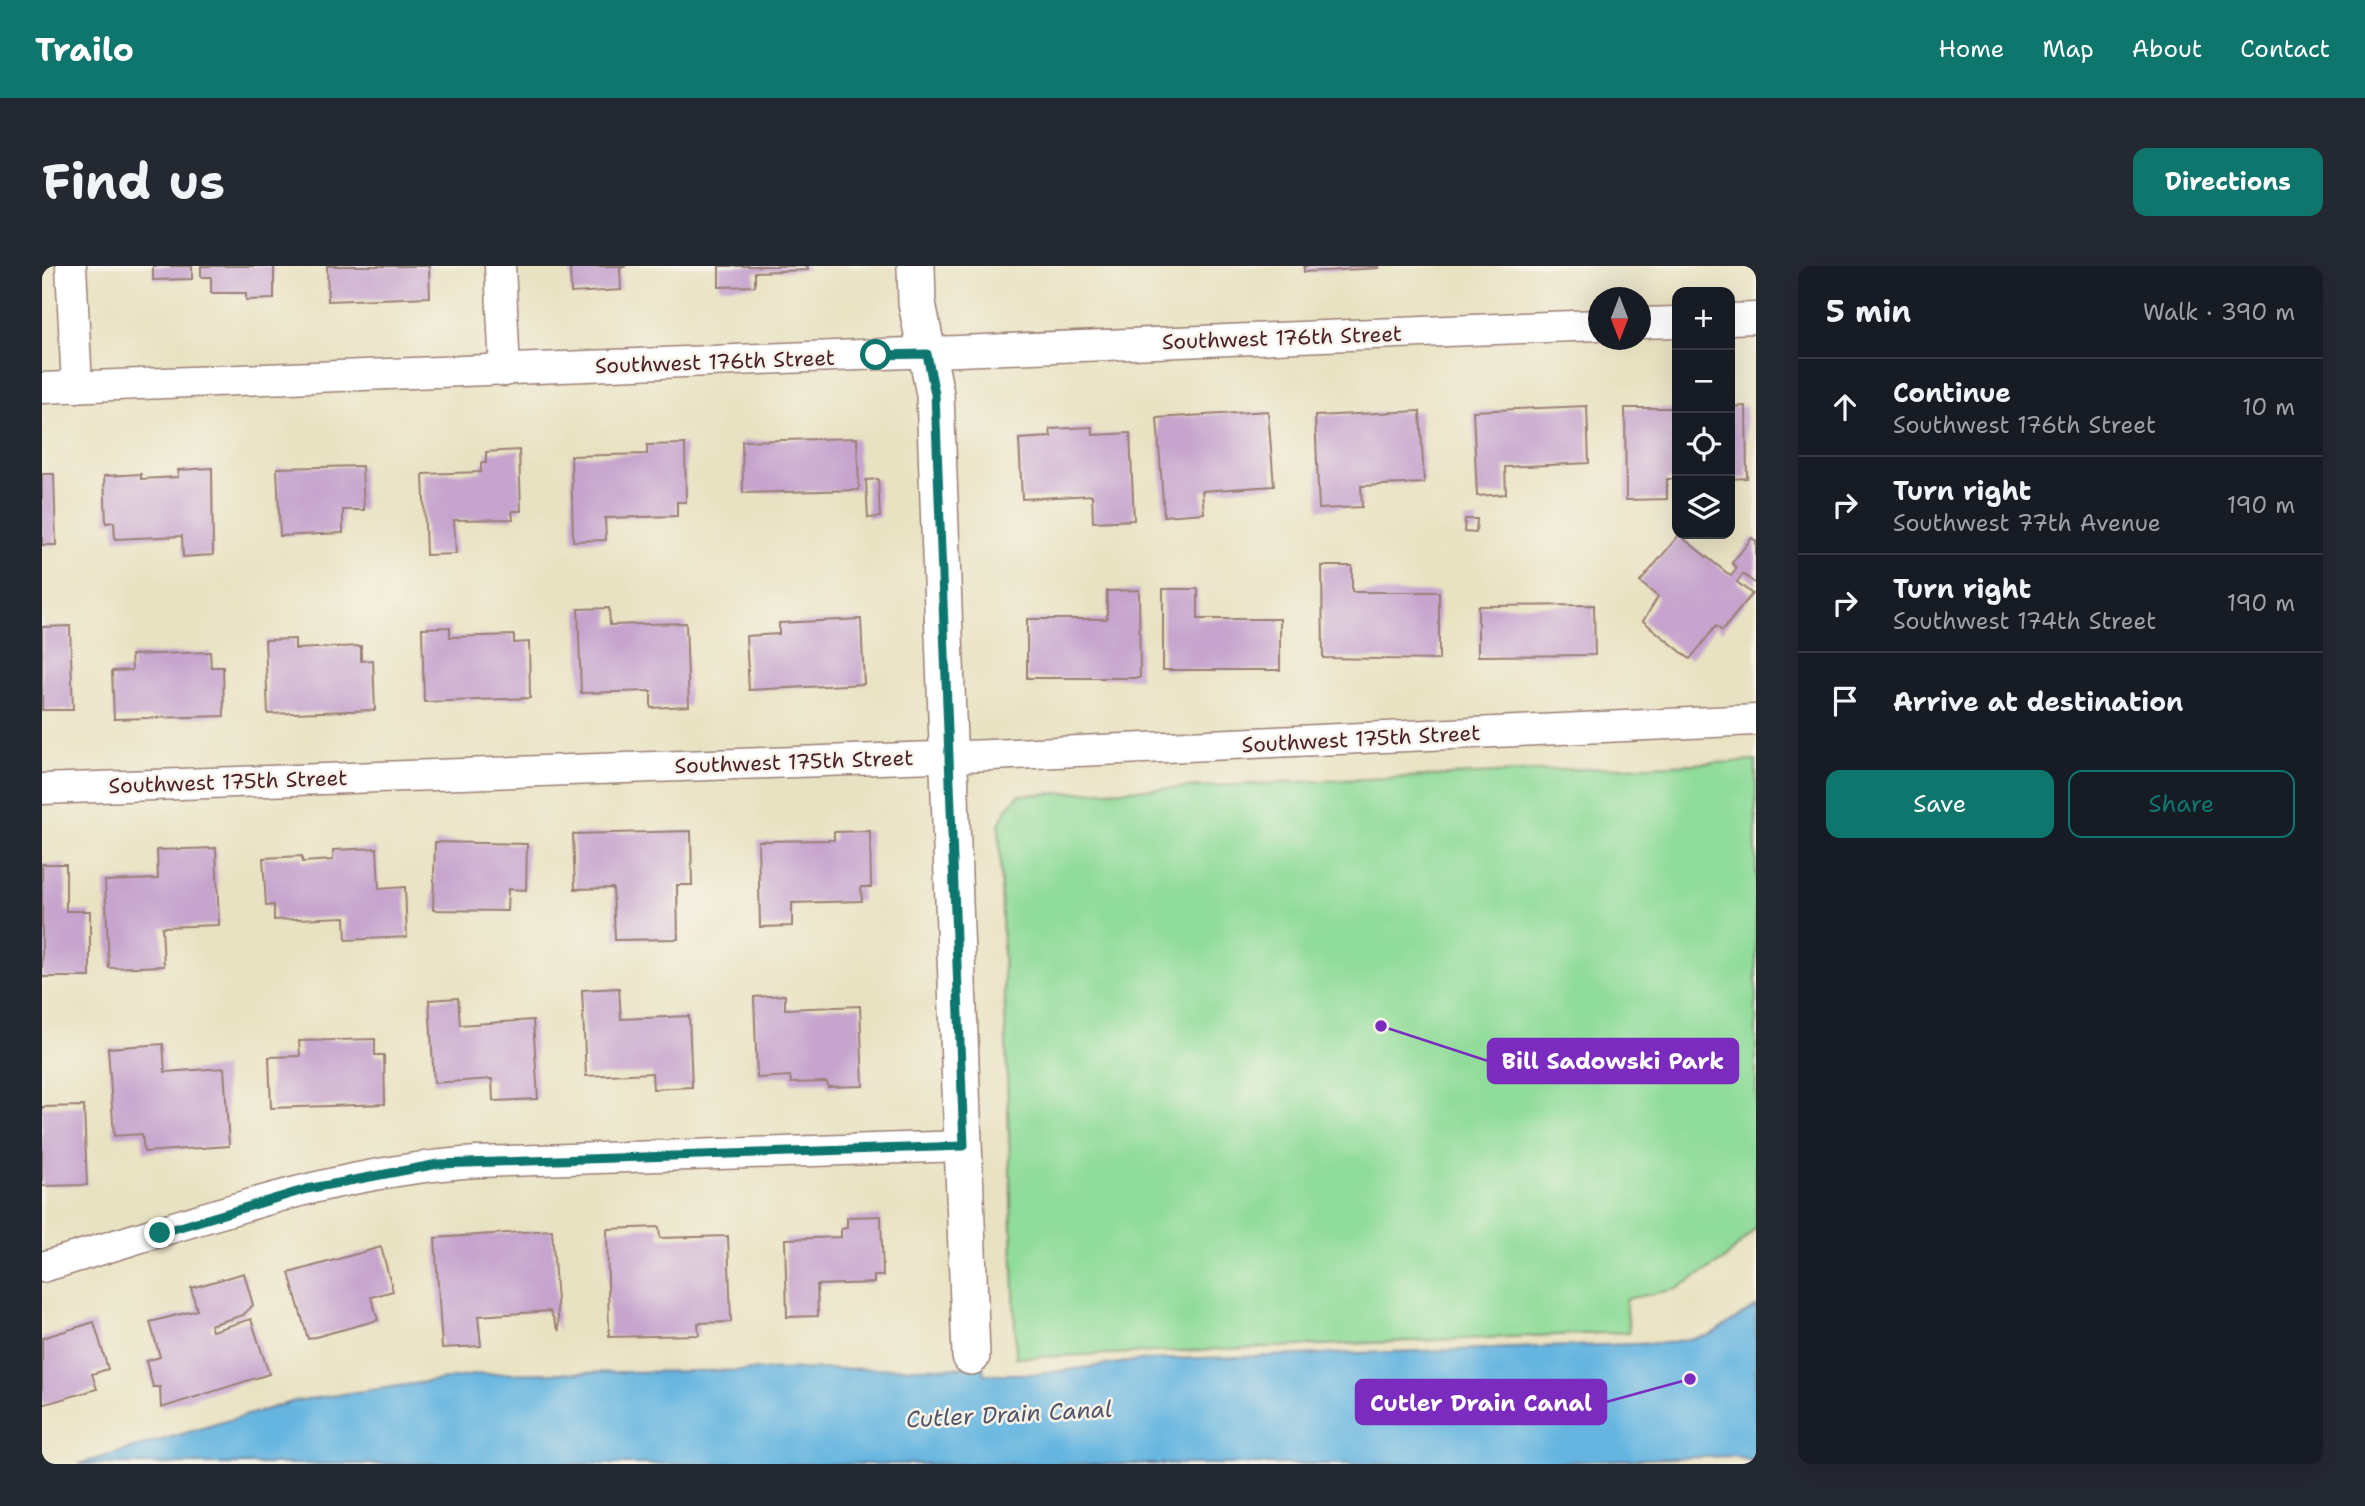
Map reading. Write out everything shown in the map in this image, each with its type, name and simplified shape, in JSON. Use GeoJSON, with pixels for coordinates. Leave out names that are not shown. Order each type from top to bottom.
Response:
{"type":"FeatureCollection","features":[{"type":"Feature","properties":{"kind":"street"},"geometry":{"type":"LineString","coordinates":[[71,266],[77,387]]}},
{"type":"Feature","properties":{"kind":"street"},"geometry":{"type":"LineString","coordinates":[[500,266],[505,371]]}},
{"type":"Feature","properties":{"kind":"street"},"geometry":{"type":"LineString","coordinates":[[916,266],[917,303],[935,394],[971,1356]]}},
{"type":"Feature","properties":{"kind":"street"},"geometry":{"type":"LineString","coordinates":[[1735,319],[1756,318]]}},
{"type":"Feature","properties":{"kind":"street"},"geometry":{"type":"LineString","coordinates":[[1651,322],[1672,321]]}},
{"type":"Feature","properties":{"kind":"street","name":"Southwest 176th Street"},"geometry":{"type":"LineString","coordinates":[[42,388],[1588,325]]}},
{"type":"Feature","properties":{"kind":"street","name":"Southwest 175th Street"},"geometry":{"type":"LineString","coordinates":[[42,789],[947,756],[1756,720]]}},
{"type":"Feature","properties":{"kind":"street"},"geometry":{"type":"LineString","coordinates":[[42,1267],[307,1189],[438,1164],[964,1146]]}},
{"type":"Feature","properties":{"kind":"green space"},"geometry":{"type":"Polygon","coordinates":[[[1756,761],[1756,1228],[1723,1261],[1676,1289],[1626,1299],[1629,1332],[1016,1358],[999,824],[1008,807],[1019,795],[1756,761]]]}},
{"type":"Feature","properties":{"kind":"water"},"geometry":{"type":"Polygon","coordinates":[[[1756,1306],[1756,1462],[1733,1456],[1508,1464],[79,1464],[295,1401],[481,1374],[983,1367],[984,1374],[1038,1374],[1142,1360],[1666,1343],[1710,1335],[1756,1306]]]}},
{"type":"Feature","properties":{"kind":"building"},"geometry":{"type":"Polygon","coordinates":[[[153,266],[192,266],[192,279],[153,280],[153,266]]]}},
{"type":"Feature","properties":{"kind":"building"},"geometry":{"type":"Polygon","coordinates":[[[201,266],[274,266],[274,299],[246,300],[246,293],[211,293],[211,277],[201,277],[201,266]]]}},
{"type":"Feature","properties":{"kind":"building"},"geometry":{"type":"Polygon","coordinates":[[[327,266],[429,266],[430,297],[328,301],[327,266]]]}},
{"type":"Feature","properties":{"kind":"building"},"geometry":{"type":"Polygon","coordinates":[[[570,266],[626,266],[620,268],[621,290],[571,293],[570,266]]]}},
{"type":"Feature","properties":{"kind":"building"},"geometry":{"type":"Polygon","coordinates":[[[719,266],[808,266],[808,270],[755,272],[755,286],[719,287],[719,266]]]}},
{"type":"Feature","properties":{"kind":"building"},"geometry":{"type":"Polygon","coordinates":[[[1304,266],[1379,266],[1379,268],[1304,272],[1304,266]]]}},
{"type":"Feature","properties":{"kind":"building"},"geometry":{"type":"Polygon","coordinates":[[[1587,406],[1589,463],[1505,467],[1506,494],[1477,496],[1473,411],[1587,406]]]}},
{"type":"Feature","properties":{"kind":"building"},"geometry":{"type":"Polygon","coordinates":[[[1746,406],[1747,478],[1735,479],[1735,407],[1746,406]]]}},
{"type":"Feature","properties":{"kind":"building"},"geometry":{"type":"Polygon","coordinates":[[[1625,408],[1672,408],[1672,479],[1667,479],[1667,499],[1626,500],[1625,408]]]}},
{"type":"Feature","properties":{"kind":"building"},"geometry":{"type":"Polygon","coordinates":[[[1268,411],[1274,486],[1202,491],[1204,513],[1164,516],[1157,418],[1268,411]]]}},
{"type":"Feature","properties":{"kind":"building"},"geometry":{"type":"Polygon","coordinates":[[[1420,411],[1424,483],[1361,486],[1362,507],[1319,509],[1315,416],[1420,411]]]}},
{"type":"Feature","properties":{"kind":"building"},"geometry":{"type":"Polygon","coordinates":[[[1092,427],[1093,435],[1130,433],[1134,520],[1093,522],[1092,495],[1022,499],[1019,439],[1051,437],[1050,429],[1092,427]]]}},
{"type":"Feature","properties":{"kind":"building"},"geometry":{"type":"Polygon","coordinates":[[[857,438],[859,490],[743,493],[742,441],[857,438]]]}},
{"type":"Feature","properties":{"kind":"building"},"geometry":{"type":"Polygon","coordinates":[[[685,444],[686,502],[677,502],[677,516],[605,518],[606,540],[573,541],[571,456],[647,454],[647,445],[685,444]]]}},
{"type":"Feature","properties":{"kind":"building"},"geometry":{"type":"Polygon","coordinates":[[[519,450],[521,511],[512,511],[513,519],[454,520],[456,554],[426,555],[423,474],[481,472],[481,463],[486,463],[486,452],[519,450]]]}},
{"type":"Feature","properties":{"kind":"building"},"geometry":{"type":"Polygon","coordinates":[[[362,466],[364,510],[343,510],[343,533],[280,536],[277,468],[362,466]]]}},
{"type":"Feature","properties":{"kind":"building"},"geometry":{"type":"Polygon","coordinates":[[[212,468],[213,555],[183,557],[182,536],[115,539],[114,522],[106,523],[104,476],[141,474],[141,479],[178,477],[178,470],[212,468]]]}},
{"type":"Feature","properties":{"kind":"building"},"geometry":{"type":"Polygon","coordinates":[[[42,474],[54,474],[56,545],[42,545],[42,474]]]}},
{"type":"Feature","properties":{"kind":"building"},"geometry":{"type":"Polygon","coordinates":[[[878,479],[880,517],[868,518],[866,480],[878,479]]]}},
{"type":"Feature","properties":{"kind":"building"},"geometry":{"type":"Polygon","coordinates":[[[1465,519],[1477,519],[1476,533],[1464,532],[1465,519]]]}},
{"type":"Feature","properties":{"kind":"building"},"geometry":{"type":"Polygon","coordinates":[[[1752,538],[1756,541],[1756,584],[1743,574],[1737,582],[1752,594],[1722,631],[1716,626],[1690,659],[1643,621],[1658,597],[1640,582],[1676,539],[1684,539],[1731,576],[1737,568],[1732,563],[1752,538]]]}},
{"type":"Feature","properties":{"kind":"building"},"geometry":{"type":"Polygon","coordinates":[[[1322,566],[1352,566],[1352,592],[1439,592],[1439,660],[1323,658],[1322,566]]]}},
{"type":"Feature","properties":{"kind":"building"},"geometry":{"type":"Polygon","coordinates":[[[1163,589],[1198,589],[1198,619],[1280,619],[1280,670],[1163,670],[1163,589]]]}},
{"type":"Feature","properties":{"kind":"building"},"geometry":{"type":"Polygon","coordinates":[[[1139,590],[1140,678],[1027,678],[1027,619],[1107,619],[1107,591],[1139,590]]]}},
{"type":"Feature","properties":{"kind":"building"},"geometry":{"type":"Polygon","coordinates":[[[1594,605],[1595,655],[1478,656],[1478,606],[1594,605]]]}},
{"type":"Feature","properties":{"kind":"building"},"geometry":{"type":"Polygon","coordinates":[[[609,608],[610,625],[686,623],[689,706],[651,708],[651,691],[581,693],[578,609],[609,608]]]}},
{"type":"Feature","properties":{"kind":"building"},"geometry":{"type":"Polygon","coordinates":[[[861,619],[864,684],[749,690],[746,636],[779,634],[779,623],[861,619]]]}},
{"type":"Feature","properties":{"kind":"building"},"geometry":{"type":"Polygon","coordinates":[[[70,626],[73,710],[42,710],[42,627],[70,626]]]}},
{"type":"Feature","properties":{"kind":"building"},"geometry":{"type":"Polygon","coordinates":[[[450,627],[450,637],[514,635],[514,643],[529,642],[530,698],[424,702],[422,628],[450,627]]]}},
{"type":"Feature","properties":{"kind":"building"},"geometry":{"type":"Polygon","coordinates":[[[295,639],[295,649],[361,646],[361,661],[373,660],[375,710],[268,714],[265,640],[295,639]]]}},
{"type":"Feature","properties":{"kind":"building"},"geometry":{"type":"Polygon","coordinates":[[[210,652],[211,667],[223,667],[224,716],[114,719],[112,671],[132,670],[131,655],[210,652]]]}},
{"type":"Feature","properties":{"kind":"building"},"geometry":{"type":"Polygon","coordinates":[[[691,831],[692,885],[677,885],[678,939],[615,940],[613,888],[575,889],[573,834],[691,831]]]}},
{"type":"Feature","properties":{"kind":"building"},"geometry":{"type":"Polygon","coordinates":[[[870,831],[871,887],[861,887],[862,901],[792,903],[792,926],[760,927],[758,841],[834,840],[834,832],[870,831]]]}},
{"type":"Feature","properties":{"kind":"building"},"geometry":{"type":"Polygon","coordinates":[[[435,842],[527,844],[526,890],[508,889],[507,911],[433,910],[435,842]]]}},
{"type":"Feature","properties":{"kind":"building"},"geometry":{"type":"Polygon","coordinates":[[[216,848],[219,925],[162,927],[164,966],[109,968],[105,881],[158,879],[157,850],[216,848]]]}},
{"type":"Feature","properties":{"kind":"building"},"geometry":{"type":"Polygon","coordinates":[[[377,848],[379,889],[405,887],[407,937],[346,940],[345,917],[274,920],[274,905],[266,906],[263,858],[302,856],[302,862],[333,860],[333,850],[377,848]]]}},
{"type":"Feature","properties":{"kind":"building"},"geometry":{"type":"Polygon","coordinates":[[[42,864],[66,864],[66,911],[90,911],[90,977],[42,977],[42,864]]]}},
{"type":"Feature","properties":{"kind":"building"},"geometry":{"type":"Polygon","coordinates":[[[619,988],[621,1019],[689,1016],[692,1087],[653,1089],[652,1073],[586,1076],[582,990],[619,988]]]}},
{"type":"Feature","properties":{"kind":"building"},"geometry":{"type":"Polygon","coordinates":[[[785,995],[785,1009],[860,1006],[863,1086],[828,1087],[827,1082],[791,1083],[790,1076],[757,1078],[754,997],[785,995]]]}},
{"type":"Feature","properties":{"kind":"building"},"geometry":{"type":"Polygon","coordinates":[[[458,998],[460,1025],[533,1020],[538,1099],[493,1101],[492,1079],[434,1083],[429,1000],[458,998]]]}},
{"type":"Feature","properties":{"kind":"building"},"geometry":{"type":"Polygon","coordinates":[[[375,1039],[375,1055],[384,1055],[385,1104],[271,1108],[269,1057],[300,1056],[299,1041],[375,1039]]]}},
{"type":"Feature","properties":{"kind":"building"},"geometry":{"type":"Polygon","coordinates":[[[163,1044],[165,1072],[224,1068],[229,1146],[144,1152],[142,1134],[114,1136],[108,1048],[163,1044]]]}},
{"type":"Feature","properties":{"kind":"building"},"geometry":{"type":"Polygon","coordinates":[[[84,1106],[87,1185],[42,1186],[42,1107],[84,1106]]]}},
{"type":"Feature","properties":{"kind":"building"},"geometry":{"type":"Polygon","coordinates":[[[881,1216],[883,1276],[874,1276],[874,1283],[817,1285],[818,1316],[787,1317],[785,1239],[841,1237],[841,1229],[847,1228],[847,1217],[881,1216]]]}},
{"type":"Feature","properties":{"kind":"building"},"geometry":{"type":"Polygon","coordinates":[[[659,1227],[660,1238],[728,1236],[731,1322],[698,1323],[699,1335],[609,1337],[607,1229],[659,1227]]]}},
{"type":"Feature","properties":{"kind":"building"},"geometry":{"type":"Polygon","coordinates":[[[552,1230],[559,1331],[550,1311],[478,1316],[481,1346],[442,1348],[435,1238],[552,1230]]]}},
{"type":"Feature","properties":{"kind":"building"},"geometry":{"type":"Polygon","coordinates":[[[381,1247],[393,1291],[371,1297],[378,1320],[308,1339],[289,1273],[381,1247]]]}},
{"type":"Feature","properties":{"kind":"building"},"geometry":{"type":"Polygon","coordinates":[[[244,1273],[253,1305],[243,1315],[210,1325],[212,1331],[251,1319],[269,1374],[161,1408],[160,1387],[153,1387],[146,1361],[160,1357],[150,1322],[197,1310],[191,1288],[244,1273]]]}},
{"type":"Feature","properties":{"kind":"building"},"geometry":{"type":"Polygon","coordinates":[[[94,1322],[108,1369],[92,1374],[97,1389],[42,1405],[42,1338],[94,1322]]]}},
{"type":"Feature","properties":{"kind":"place","name":"Bill Sadowski Park"},"geometry":{"type":"Point","coordinates":[1381,1026]}},
{"type":"Feature","properties":{"kind":"place","name":"Cutler Drain Canal"},"geometry":{"type":"Point","coordinates":[1690,1379]}},
{"type":"Feature","properties":{"kind":"route"},"geometry":{"type":"LineString","coordinates":[[160,1233],[307,1189],[438,1164],[964,1146],[935,394],[927,354],[876,355]]}}]}
